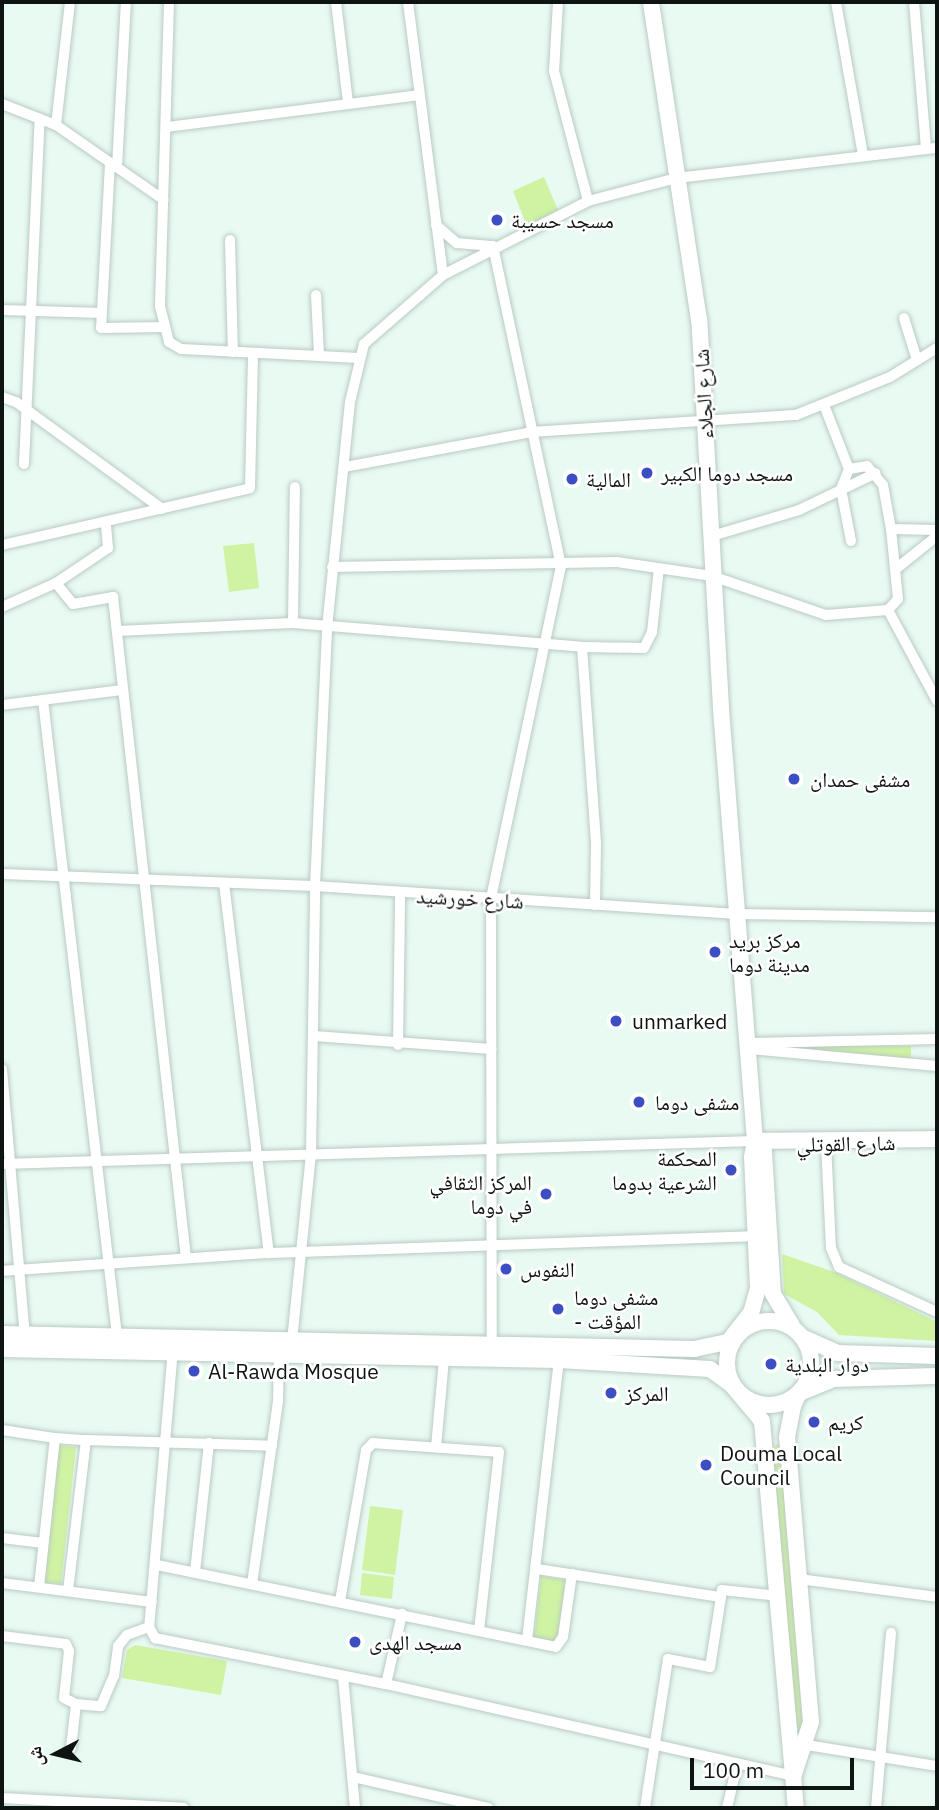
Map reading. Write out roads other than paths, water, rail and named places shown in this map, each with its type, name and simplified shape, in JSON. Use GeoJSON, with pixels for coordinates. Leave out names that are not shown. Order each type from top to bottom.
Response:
{"type":"FeatureCollection","features":[{"type":"Feature","properties":{"kind":"street"},"geometry":{"type":"LineString","coordinates":[[56,125],[70,2]]}},
{"type":"Feature","properties":{"kind":"street"},"geometry":{"type":"LineString","coordinates":[[126,2],[101,328],[165,327]]}},
{"type":"Feature","properties":{"kind":"street"},"geometry":{"type":"LineString","coordinates":[[170,2],[160,306],[169,342],[181,349],[359,358]]}},
{"type":"Feature","properties":{"kind":"street"},"geometry":{"type":"LineString","coordinates":[[336,2],[348,103]]}},
{"type":"Feature","properties":{"kind":"street"},"geometry":{"type":"LineString","coordinates":[[408,2],[443,275]]}},
{"type":"Feature","properties":{"kind":"street"},"geometry":{"type":"LineString","coordinates":[[558,2],[554,71],[588,201]]}},
{"type":"Feature","properties":{"kind":"street","name":"شارع الجلاء"},"geometry":{"type":"LineString","coordinates":[[651,2],[699,320],[712,576],[737,914],[750,1046],[755,1141]]}},
{"type":"Feature","properties":{"kind":"street"},"geometry":{"type":"LineString","coordinates":[[836,2],[863,155]]}},
{"type":"Feature","properties":{"kind":"street"},"geometry":{"type":"LineString","coordinates":[[292,1340],[303,1254],[311,1154],[315,886],[327,628],[332,567],[359,358],[365,344],[443,275],[493,246],[588,201],[677,178],[931,148],[914,2]]}},
{"type":"Feature","properties":{"kind":"street"},"geometry":{"type":"LineString","coordinates":[[167,127],[419,94]]}},
{"type":"Feature","properties":{"kind":"street"},"geometry":{"type":"LineString","coordinates":[[2,104],[56,125],[164,200]]}},
{"type":"Feature","properties":{"kind":"street"},"geometry":{"type":"LineString","coordinates":[[24,464],[34,312],[40,118]]}},
{"type":"Feature","properties":{"kind":"street"},"geometry":{"type":"LineString","coordinates":[[436,225],[457,243],[493,246]]}},
{"type":"Feature","properties":{"kind":"street"},"geometry":{"type":"LineString","coordinates":[[230,240],[233,352]]}},
{"type":"Feature","properties":{"kind":"street"},"geometry":{"type":"LineString","coordinates":[[492,1353],[491,898],[561,566],[493,246]]}},
{"type":"Feature","properties":{"kind":"street"},"geometry":{"type":"LineString","coordinates":[[316,295],[319,355]]}},
{"type":"Feature","properties":{"kind":"street"},"geometry":{"type":"LineString","coordinates":[[2,310],[102,313]]}},
{"type":"Feature","properties":{"kind":"street"},"geometry":{"type":"LineString","coordinates":[[904,318],[917,360]]}},
{"type":"Feature","properties":{"kind":"street"},"geometry":{"type":"LineString","coordinates":[[345,467],[532,432],[704,418],[796,415],[824,405],[937,348]]}},
{"type":"Feature","properties":{"kind":"street"},"geometry":{"type":"LineString","coordinates":[[2,545],[106,524],[250,488],[253,354]]}},
{"type":"Feature","properties":{"kind":"street"},"geometry":{"type":"LineString","coordinates":[[2,397],[27,411],[162,509]]}},
{"type":"Feature","properties":{"kind":"street"},"geometry":{"type":"LineString","coordinates":[[824,405],[849,469],[841,489],[852,541]]}},
{"type":"Feature","properties":{"kind":"street"},"geometry":{"type":"LineString","coordinates":[[332,567],[561,566],[617,562],[712,576],[826,615],[888,610],[898,598],[897,568],[891,529],[876,473],[867,466],[849,469]]}},
{"type":"Feature","properties":{"kind":"street"},"geometry":{"type":"LineString","coordinates":[[712,536],[799,510],[876,473]]}},
{"type":"Feature","properties":{"kind":"street"},"geometry":{"type":"LineString","coordinates":[[293,623],[295,487]]}},
{"type":"Feature","properties":{"kind":"street"},"geometry":{"type":"LineString","coordinates":[[2,607],[56,583],[108,548],[106,524]]}},
{"type":"Feature","properties":{"kind":"street"},"geometry":{"type":"LineString","coordinates":[[891,529],[937,530]]}},
{"type":"Feature","properties":{"kind":"street"},"geometry":{"type":"LineString","coordinates":[[897,568],[937,536]]}},
{"type":"Feature","properties":{"kind":"street"},"geometry":{"type":"LineString","coordinates":[[117,631],[293,623],[327,628],[546,642],[582,648],[644,648],[652,632],[659,568]]}},
{"type":"Feature","properties":{"kind":"street"},"geometry":{"type":"LineString","coordinates":[[56,583],[73,604],[113,597],[186,1258]]}},
{"type":"Feature","properties":{"kind":"street"},"geometry":{"type":"LineString","coordinates":[[888,610],[937,701]]}},
{"type":"Feature","properties":{"kind":"street"},"geometry":{"type":"LineString","coordinates":[[582,648],[596,844],[595,905]]}},
{"type":"Feature","properties":{"kind":"street"},"geometry":{"type":"LineString","coordinates":[[2,705],[123,690]]}},
{"type":"Feature","properties":{"kind":"street"},"geometry":{"type":"LineString","coordinates":[[43,700],[111,1262],[117,1336]]}},
{"type":"Feature","properties":{"kind":"street","name":"شارع خورشيد"},"geometry":{"type":"LineString","coordinates":[[2,874],[315,886],[400,894],[737,914],[937,917]]}},
{"type":"Feature","properties":{"kind":"street"},"geometry":{"type":"LineString","coordinates":[[224,883],[269,1253]]}},
{"type":"Feature","properties":{"kind":"street"},"geometry":{"type":"LineString","coordinates":[[398,1045],[400,894]]}},
{"type":"Feature","properties":{"kind":"street"},"geometry":{"type":"LineString","coordinates":[[314,1036],[398,1045],[492,1049]]}},
{"type":"Feature","properties":{"kind":"street"},"geometry":{"type":"LineString","coordinates":[[750,1046],[937,1039]]}},
{"type":"Feature","properties":{"kind":"street"},"geometry":{"type":"LineString","coordinates":[[750,1046],[937,1066]]}},
{"type":"Feature","properties":{"kind":"street"},"geometry":{"type":"LineString","coordinates":[[2,1069],[6,1164],[25,1335]]}},
{"type":"Feature","properties":{"kind":"street","name":"شارع القوتلي"},"geometry":{"type":"LineString","coordinates":[[755,1141],[826,1143],[937,1139]]}},
{"type":"Feature","properties":{"kind":"street"},"geometry":{"type":"LineString","coordinates":[[6,1164],[259,1154],[492,1152],[755,1141]]}},
{"type":"Feature","properties":{"kind":"street"},"geometry":{"type":"LineString","coordinates":[[755,1141],[754,1236],[757,1299],[727,1358],[727,1371],[740,1394],[762,1421],[796,1808]]}},
{"type":"Feature","properties":{"kind":"street"},"geometry":{"type":"LineString","coordinates":[[755,1141],[764,1152],[773,1294],[798,1333],[811,1372],[799,1393],[787,1437],[811,1722],[807,1745],[793,1776]]}},
{"type":"Feature","properties":{"kind":"street"},"geometry":{"type":"LineString","coordinates":[[826,1143],[831,1248],[839,1267],[937,1311]]}},
{"type":"Feature","properties":{"kind":"street"},"geometry":{"type":"LineString","coordinates":[[2,1271],[269,1253],[303,1254],[754,1236]]}},
{"type":"Feature","properties":{"kind":"street"},"geometry":{"type":"LineString","coordinates":[[2,1334],[117,1336],[444,1359],[492,1353],[610,1346],[706,1348],[770,1320],[837,1353],[937,1356]]}},
{"type":"Feature","properties":{"kind":"street"},"geometry":{"type":"LineString","coordinates":[[2,1349],[274,1349],[292,1340],[710,1369],[740,1394],[763,1405],[789,1401],[799,1393],[834,1379],[937,1376]]}},
{"type":"Feature","properties":{"kind":"street"},"geometry":{"type":"LineString","coordinates":[[610,1346],[612,1363]]}},
{"type":"Feature","properties":{"kind":"street"},"geometry":{"type":"LineString","coordinates":[[173,1349],[157,1565],[149,1627],[155,1638],[386,1684],[656,1748],[793,1776]]}},
{"type":"Feature","properties":{"kind":"street"},"geometry":{"type":"LineString","coordinates":[[252,1584],[272,1446],[274,1349]]}},
{"type":"Feature","properties":{"kind":"street"},"geometry":{"type":"LineString","coordinates":[[436,1447],[444,1359]]}},
{"type":"Feature","properties":{"kind":"street"},"geometry":{"type":"LineString","coordinates":[[527,1640],[559,1360]]}},
{"type":"Feature","properties":{"kind":"street"},"geometry":{"type":"LineString","coordinates":[[2,1430],[86,1440],[167,1440],[272,1446]]}},
{"type":"Feature","properties":{"kind":"street"},"geometry":{"type":"LineString","coordinates":[[39,1587],[55,1438]]}},
{"type":"Feature","properties":{"kind":"street"},"geometry":{"type":"LineString","coordinates":[[68,1590],[86,1440]]}},
{"type":"Feature","properties":{"kind":"street"},"geometry":{"type":"LineString","coordinates":[[195,1572],[209,1443]]}},
{"type":"Feature","properties":{"kind":"street"},"geometry":{"type":"LineString","coordinates":[[340,1601],[366,1450],[373,1443],[499,1452],[479,1630]]}},
{"type":"Feature","properties":{"kind":"street"},"geometry":{"type":"LineString","coordinates":[[2,1538],[43,1543]]}},
{"type":"Feature","properties":{"kind":"street"},"geometry":{"type":"LineString","coordinates":[[157,1565],[556,1647],[563,1637],[572,1574]]}},
{"type":"Feature","properties":{"kind":"street"},"geometry":{"type":"LineString","coordinates":[[537,1569],[721,1597]]}},
{"type":"Feature","properties":{"kind":"street"},"geometry":{"type":"LineString","coordinates":[[799,1579],[937,1597]]}},
{"type":"Feature","properties":{"kind":"street"},"geometry":{"type":"LineString","coordinates":[[2,1583],[152,1602]]}},
{"type":"Feature","properties":{"kind":"street"},"geometry":{"type":"LineString","coordinates":[[645,1808],[668,1658],[710,1667],[722,1590],[779,1596]]}},
{"type":"Feature","properties":{"kind":"street"},"geometry":{"type":"LineString","coordinates":[[386,1684],[402,1614]]}},
{"type":"Feature","properties":{"kind":"street"},"geometry":{"type":"LineString","coordinates":[[2,1636],[66,1644],[69,1651],[64,1698],[76,1704],[101,1706],[114,1676],[118,1646],[127,1635],[149,1627]]}},
{"type":"Feature","properties":{"kind":"street"},"geometry":{"type":"LineString","coordinates":[[876,1808],[891,1633]]}},
{"type":"Feature","properties":{"kind":"street"},"geometry":{"type":"LineString","coordinates":[[343,1676],[355,1808]]}},
{"type":"Feature","properties":{"kind":"street"},"geometry":{"type":"LineString","coordinates":[[71,1748],[76,1704]]}},
{"type":"Feature","properties":{"kind":"street"},"geometry":{"type":"LineString","coordinates":[[807,1745],[880,1759],[937,1766]]}},
{"type":"Feature","properties":{"kind":"street"},"geometry":{"type":"LineString","coordinates":[[727,1808],[737,1765]]}},
{"type":"Feature","properties":{"kind":"street"},"geometry":{"type":"LineString","coordinates":[[353,1777],[480,1807]]}},
{"type":"Feature","properties":{"kind":"street"},"geometry":{"type":"LineString","coordinates":[[2,1798],[184,1808]]}},
{"type":"Feature","properties":{"kind":"place","name":"مسجد حسيبة"},"geometry":{"type":"Point","coordinates":[497,220]}},
{"type":"Feature","properties":{"kind":"place","name":"مسجد دوما الكبير"},"geometry":{"type":"Point","coordinates":[647,473]}},
{"type":"Feature","properties":{"kind":"place","name":"المالية"},"geometry":{"type":"Point","coordinates":[572,479]}},
{"type":"Feature","properties":{"kind":"place","name":"مشفى حمدان"},"geometry":{"type":"Point","coordinates":[794,779]}},
{"type":"Feature","properties":{"kind":"place","name":"مركز بريد مدينة دوما"},"geometry":{"type":"Point","coordinates":[715,952]}},
{"type":"Feature","properties":{"kind":"place","name":"unmarked"},"geometry":{"type":"Point","coordinates":[616,1021]}},
{"type":"Feature","properties":{"kind":"place","name":"مشفى دوما"},"geometry":{"type":"Point","coordinates":[639,1102]}},
{"type":"Feature","properties":{"kind":"place","name":"المحكمة الشرعية بدوما"},"geometry":{"type":"Point","coordinates":[731,1170]}},
{"type":"Feature","properties":{"kind":"place","name":"المركز الثقافي في دوما"},"geometry":{"type":"Point","coordinates":[546,1194]}},
{"type":"Feature","properties":{"kind":"place","name":"النفوس"},"geometry":{"type":"Point","coordinates":[506,1269]}},
{"type":"Feature","properties":{"kind":"place","name":"مشفى دوما - المؤقت"},"geometry":{"type":"Point","coordinates":[558,1309]}},
{"type":"Feature","properties":{"kind":"place","name":"دوار البلدية"},"geometry":{"type":"Point","coordinates":[771,1364]}},
{"type":"Feature","properties":{"kind":"place","name":"Al-Rawda Mosque"},"geometry":{"type":"Point","coordinates":[194,1371]}},
{"type":"Feature","properties":{"kind":"place","name":"المركز"},"geometry":{"type":"Point","coordinates":[611,1393]}},
{"type":"Feature","properties":{"kind":"place","name":"كريم"},"geometry":{"type":"Point","coordinates":[814,1422]}},
{"type":"Feature","properties":{"kind":"place","name":"Douma Local Council"},"geometry":{"type":"Point","coordinates":[706,1465]}},
{"type":"Feature","properties":{"kind":"place","name":"مسجد الهدى"},"geometry":{"type":"Point","coordinates":[355,1642]}}]}
